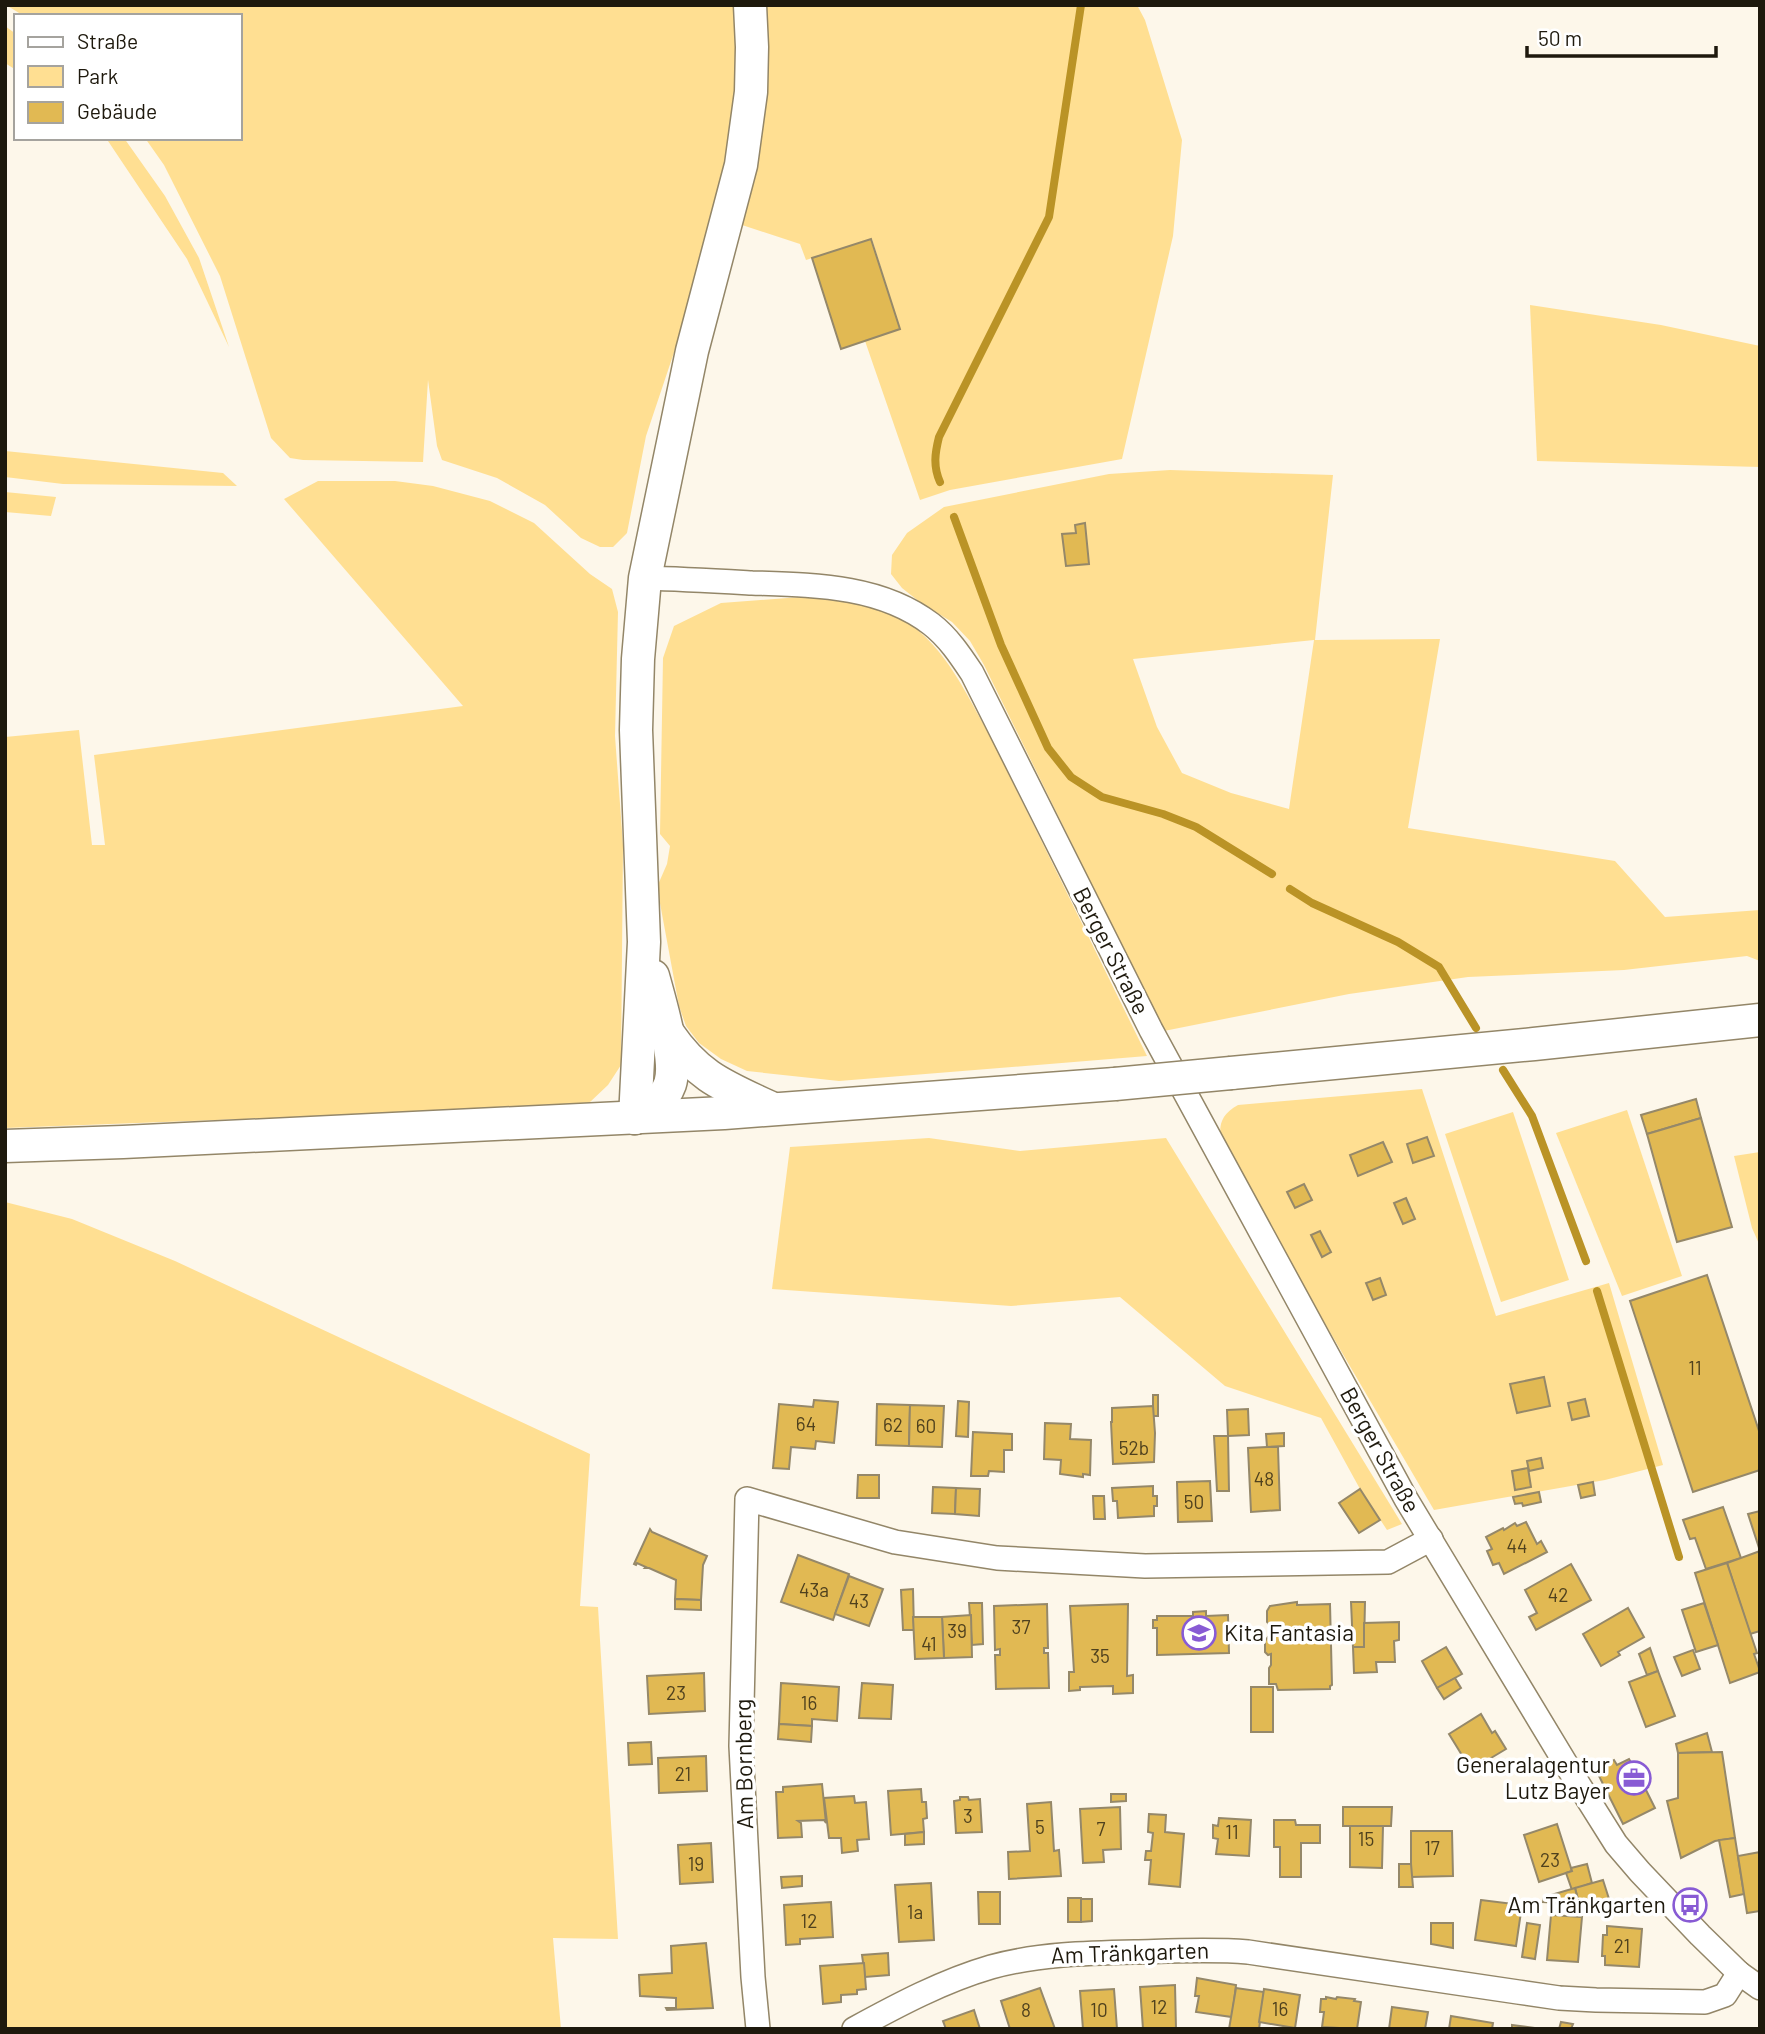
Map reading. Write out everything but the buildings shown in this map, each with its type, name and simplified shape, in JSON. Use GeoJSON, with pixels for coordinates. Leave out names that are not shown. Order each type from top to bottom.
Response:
{"type":"FeatureCollection","features":[{"type":"Feature","properties":{"kind":"main road"},"geometry":{"type":"LineString","coordinates":[[635,1118],[644,942],[636,730],[638,659],[645,578],[692,351],[741,165],[751,92],[750,5]]}},
{"type":"Feature","properties":{"kind":"main road"},"geometry":{"type":"LineString","coordinates":[[635,1118],[652,1108],[663,1096],[670,1083],[671,1065],[666,1031],[644,942]]}},
{"type":"Feature","properties":{"kind":"main road"},"geometry":{"type":"LineString","coordinates":[[5,1146],[775,1111],[1115,1084],[1520,1046],[1760,1020]]}},
{"type":"Feature","properties":{"kind":"main road"},"geometry":{"type":"LineString","coordinates":[[666,1031],[688,1060],[706,1075],[775,1111]]}},
{"type":"Feature","properties":{"kind":"street","name":"Berger Straße"},"geometry":{"type":"LineString","coordinates":[[645,578],[815,585],[862,593],[914,612],[941,632],[958,652],[983,694],[1151,1031],[1406,1499],[1616,1844],[1700,1935],[1739,1973],[1760,1988]]}},
{"type":"Feature","properties":{"kind":"street","name":"Berger Straße"},"geometry":{"type":"LineString","coordinates":[[747,1499],[895,1542],[997,1558],[1145,1566],[1388,1562],[1431,1539]]}},
{"type":"Feature","properties":{"kind":"street","name":"Am Bornberg"},"geometry":{"type":"LineString","coordinates":[[747,1499],[741,1746],[758,2029]]}},
{"type":"Feature","properties":{"kind":"street","name":"Am Tränkgarten"},"geometry":{"type":"LineString","coordinates":[[854,2029],[895,2006],[965,1976],[1016,1961],[1059,1955],[1214,1949],[1532,1994],[1596,2000],[1705,2002],[1725,1995],[1739,1973]]}},
{"type":"Feature","properties":{"kind":"green space"},"geometry":{"type":"Polygon","coordinates":[[[6,5],[734,5],[736,95],[729,162],[713,236],[646,436],[627,533],[613,547],[600,547],[581,538],[545,505],[497,478],[442,460],[437,446],[428,380],[423,462],[290,458],[271,438],[220,276],[164,165],[146,140],[242,140],[242,14],[21,14],[6,5]]]}},
{"type":"Feature","properties":{"kind":"green space"},"geometry":{"type":"Polygon","coordinates":[[[762,5],[1137,5],[1145,20],[1182,140],[1173,236],[1122,459],[950,490],[920,500],[865,341],[900,329],[872,239],[806,260],[800,244],[742,225],[768,92],[767,41],[762,5]]]}},
{"type":"Feature","properties":{"kind":"green space"},"geometry":{"type":"Polygon","coordinates":[[[5,26],[14,33],[14,69],[5,63],[5,26]]]}},
{"type":"Feature","properties":{"kind":"green space"},"geometry":{"type":"Polygon","coordinates":[[[107,140],[125,140],[165,196],[199,258],[229,347],[187,259],[107,140]]]}},
{"type":"Feature","properties":{"kind":"green space"},"geometry":{"type":"Polygon","coordinates":[[[1530,305],[1661,325],[1760,346],[1760,467],[1537,461],[1530,305]]]}},
{"type":"Feature","properties":{"kind":"green space"},"geometry":{"type":"Polygon","coordinates":[[[5,451],[223,473],[237,486],[63,484],[5,477],[5,451]]]}},
{"type":"Feature","properties":{"kind":"green space"},"geometry":{"type":"Polygon","coordinates":[[[1170,470],[1333,475],[1315,640],[1440,639],[1408,828],[1615,861],[1665,917],[1760,910],[1760,961],[1747,956],[1624,970],[1468,977],[1349,994],[1164,1031],[970,641],[952,622],[902,588],[891,574],[892,555],[907,533],[944,507],[1109,474],[1170,470]],[[1314,640],[1133,659],[1157,727],[1182,773],[1231,793],[1289,809],[1314,640]]]}},
{"type":"Feature","properties":{"kind":"green space"},"geometry":{"type":"Polygon","coordinates":[[[318,481],[395,481],[433,486],[490,501],[534,523],[590,574],[612,589],[618,612],[615,736],[623,845],[621,1065],[608,1085],[589,1103],[566,1107],[5,1128],[5,737],[79,730],[92,845],[105,845],[94,755],[463,706],[284,499],[318,481]]]}},
{"type":"Feature","properties":{"kind":"green space"},"geometry":{"type":"Polygon","coordinates":[[[5,492],[56,497],[51,516],[5,512],[5,492]]]}},
{"type":"Feature","properties":{"kind":"green space"},"geometry":{"type":"Polygon","coordinates":[[[813,596],[865,605],[901,619],[918,630],[946,662],[989,734],[1147,1056],[839,1081],[747,1071],[721,1059],[699,1043],[686,1026],[679,1006],[657,887],[667,864],[670,846],[660,834],[663,658],[674,626],[721,603],[813,596]]]}},
{"type":"Feature","properties":{"kind":"green space"},"geometry":{"type":"Polygon","coordinates":[[[1422,1089],[1496,1316],[1609,1283],[1663,1465],[1605,1480],[1434,1510],[1223,1149],[1220,1135],[1223,1118],[1238,1105],[1422,1089]]]}},
{"type":"Feature","properties":{"kind":"green space"},"geometry":{"type":"Polygon","coordinates":[[[1627,1110],[1682,1276],[1622,1296],[1556,1133],[1627,1110]]]}},
{"type":"Feature","properties":{"kind":"green space"},"geometry":{"type":"Polygon","coordinates":[[[1513,1112],[1569,1280],[1501,1302],[1445,1134],[1513,1112]]]}},
{"type":"Feature","properties":{"kind":"green space"},"geometry":{"type":"Polygon","coordinates":[[[929,1138],[1020,1151],[1166,1138],[1402,1524],[1387,1530],[1360,1489],[1321,1418],[1225,1386],[1120,1297],[1011,1306],[772,1289],[790,1147],[929,1138]]]}},
{"type":"Feature","properties":{"kind":"green space"},"geometry":{"type":"Polygon","coordinates":[[[1760,1152],[1760,1246],[1752,1228],[1734,1156],[1760,1152]]]}},
{"type":"Feature","properties":{"kind":"green space"},"geometry":{"type":"Polygon","coordinates":[[[5,1202],[72,1219],[175,1261],[590,1454],[580,1606],[598,1607],[618,1939],[553,1938],[561,2029],[5,2029],[5,1202]]]}},
{"type":"Feature","properties":{"kind":"waterway"},"geometry":{"type":"LineString","coordinates":[[940,482],[935,460],[939,437],[1049,217],[1081,5]]}},
{"type":"Feature","properties":{"kind":"waterway"},"geometry":{"type":"LineString","coordinates":[[954,517],[1001,645],[1048,748],[1071,777],[1102,797],[1163,814],[1196,827],[1272,874]]}},
{"type":"Feature","properties":{"kind":"waterway"},"geometry":{"type":"LineString","coordinates":[[1290,889],[1312,903],[1398,942],[1439,967],[1476,1028]]}},
{"type":"Feature","properties":{"kind":"waterway"},"geometry":{"type":"LineString","coordinates":[[1503,1070],[1532,1116],[1586,1261]]}},
{"type":"Feature","properties":{"kind":"waterway"},"geometry":{"type":"LineString","coordinates":[[1597,1291],[1679,1557]]}},
{"type":"Feature","properties":{"kind":"place","name":"Kita Fantasia"},"geometry":{"type":"Point","coordinates":[1199,1633]}},
{"type":"Feature","properties":{"kind":"place","name":"Generalagentur Lutz Bayer"},"geometry":{"type":"Point","coordinates":[1634,1778]}},
{"type":"Feature","properties":{"kind":"place","name":"Am Tränkgarten"},"geometry":{"type":"Point","coordinates":[1690,1905]}}]}
